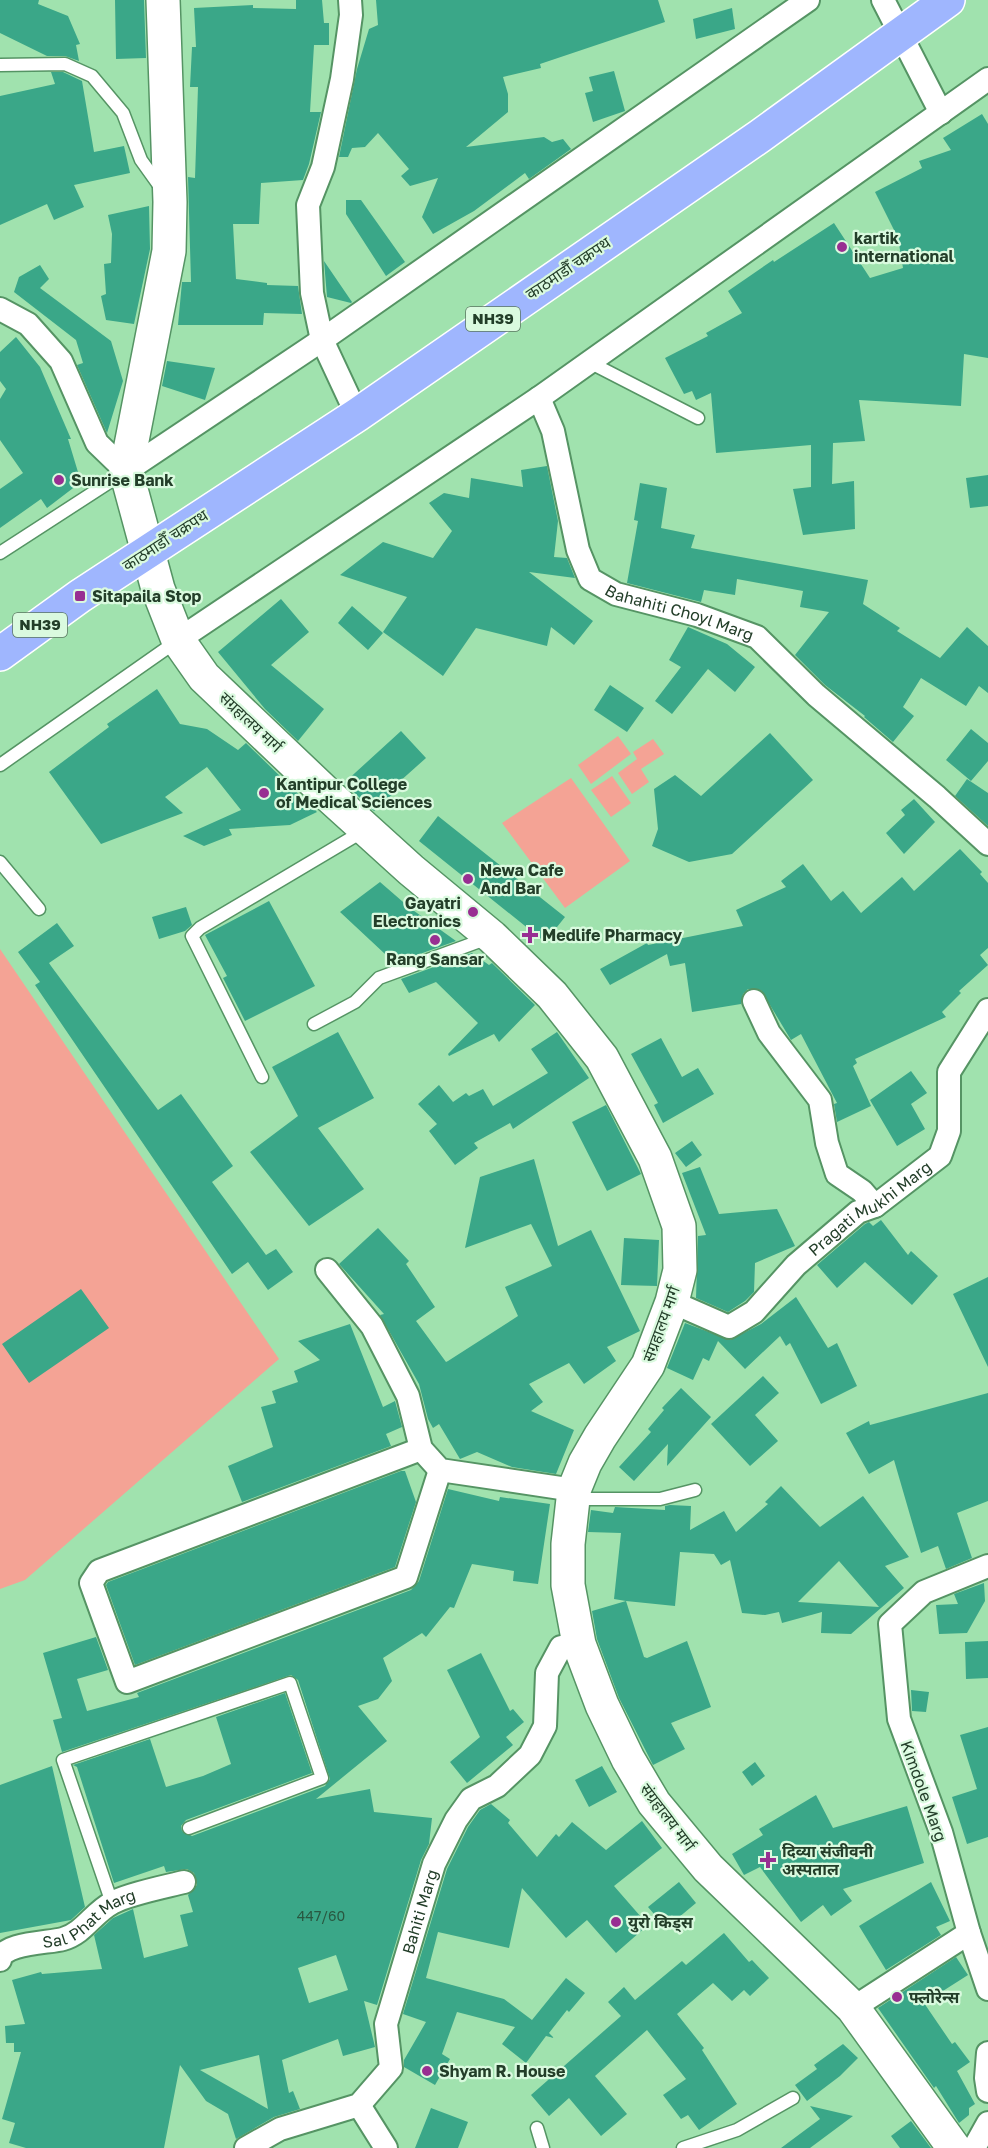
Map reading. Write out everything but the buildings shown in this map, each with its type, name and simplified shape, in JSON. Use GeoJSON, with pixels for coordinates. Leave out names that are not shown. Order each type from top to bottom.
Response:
{"type":"FeatureCollection","features":[{"type":"Feature","properties":{"kind":"highway","name":"NH39"},"geometry":{"type":"LineString","coordinates":[[901,32],[948,0]]}},
{"type":"Feature","properties":{"kind":"highway","name":"काठमाडाैँ चक्रपथ"},"geometry":{"type":"LineString","coordinates":[[0,654],[147,551],[357,415],[760,136],[901,32]]}},
{"type":"Feature","properties":{"kind":"main road"},"geometry":{"type":"LineString","coordinates":[[126,471],[169,251],[170,202],[163,0]]}},
{"type":"Feature","properties":{"kind":"main road","name":"संग्रहालय मार्ग"},"geometry":{"type":"LineString","coordinates":[[126,471],[147,551],[178,640],[204,677],[366,829],[492,937],[552,995],[579,1026],[602,1058],[655,1158],[679,1226],[680,1270],[672,1302],[648,1365],[600,1437],[585,1463],[573,1494],[568,1585],[579,1644],[628,1760],[654,1803],[708,1868],[853,2008],[954,2148]]}},
{"type":"Feature","properties":{"kind":"street"},"geometry":{"type":"LineString","coordinates":[[350,0],[351,15],[342,80],[323,167],[308,204],[312,293],[322,340],[357,415]]}},
{"type":"Feature","properties":{"kind":"street"},"geometry":{"type":"LineString","coordinates":[[0,309],[28,324],[61,361],[97,443],[126,471],[322,340],[808,0]]}},
{"type":"Feature","properties":{"kind":"street"},"geometry":{"type":"LineString","coordinates":[[883,0],[941,113]]}},
{"type":"Feature","properties":{"kind":"street"},"geometry":{"type":"LineString","coordinates":[[178,640],[539,398],[988,79]]}},
{"type":"Feature","properties":{"kind":"street","name":"Bahahiti Choyl Marg"},"geometry":{"type":"LineString","coordinates":[[539,398],[553,431],[578,550],[590,579],[616,594],[697,615],[758,637],[816,695],[937,797],[988,844]]}},
{"type":"Feature","properties":{"kind":"street"},"geometry":{"type":"LineString","coordinates":[[754,1000],[769,1033],[820,1100],[827,1143],[837,1174],[862,1191],[875,1206]]}},
{"type":"Feature","properties":{"kind":"street","name":"Pragati Mukhi Marg"},"geometry":{"type":"LineString","coordinates":[[672,1302],[729,1327],[754,1312],[796,1265],[858,1212],[875,1206],[940,1156],[949,1131],[949,1072],[985,1022]]}},
{"type":"Feature","properties":{"kind":"street"},"geometry":{"type":"LineString","coordinates":[[327,1270],[372,1326],[408,1396],[421,1449],[440,1470],[573,1494]]}},
{"type":"Feature","properties":{"kind":"street"},"geometry":{"type":"LineString","coordinates":[[421,1449],[99,1572],[91,1583],[127,1682],[406,1577],[440,1470]]}},
{"type":"Feature","properties":{"kind":"street","name":"Kimdole Marg"},"geometry":{"type":"LineString","coordinates":[[969,1933],[940,1832],[899,1719],[891,1624],[924,1592],[988,1566]]}},
{"type":"Feature","properties":{"kind":"street","name":"Bahiti Marg"},"geometry":{"type":"LineString","coordinates":[[358,2105],[392,2068],[386,2025],[434,1864],[456,1820],[471,1799],[497,1786],[530,1755],[545,1726],[547,1673],[561,1647],[579,1644]]}},
{"type":"Feature","properties":{"kind":"street","name":"Sal Phat Marg"},"geometry":{"type":"LineString","coordinates":[[0,1960],[8,1949],[64,1939],[81,1931],[112,1903],[184,1882]]}},
{"type":"Feature","properties":{"kind":"street"},"geometry":{"type":"LineString","coordinates":[[853,2008],[969,1933],[988,1989]]}},
{"type":"Feature","properties":{"kind":"street"},"geometry":{"type":"LineString","coordinates":[[988,2053],[986,2078],[988,2091]]}},
{"type":"Feature","properties":{"kind":"street"},"geometry":{"type":"LineString","coordinates":[[246,2148],[280,2129],[358,2105],[386,2148]]}},
{"type":"Feature","properties":{"kind":"street"},"geometry":{"type":"LineString","coordinates":[[974,2148],[988,2123]]}},
{"type":"Feature","properties":{"kind":"lane"},"geometry":{"type":"LineString","coordinates":[[0,65],[65,64],[92,76],[123,112],[141,160],[170,202]]}},
{"type":"Feature","properties":{"kind":"lane"},"geometry":{"type":"LineString","coordinates":[[589,362],[698,418]]}},
{"type":"Feature","properties":{"kind":"lane"},"geometry":{"type":"LineString","coordinates":[[0,553],[126,471]]}},
{"type":"Feature","properties":{"kind":"lane"},"geometry":{"type":"LineString","coordinates":[[0,765],[178,640]]}},
{"type":"Feature","properties":{"kind":"lane"},"geometry":{"type":"LineString","coordinates":[[262,1077],[192,936],[200,928],[366,829]]}},
{"type":"Feature","properties":{"kind":"lane"},"geometry":{"type":"LineString","coordinates":[[0,862],[39,909]]}},
{"type":"Feature","properties":{"kind":"lane"},"geometry":{"type":"LineString","coordinates":[[314,1024],[356,1002],[379,978],[492,937]]}},
{"type":"Feature","properties":{"kind":"lane"},"geometry":{"type":"LineString","coordinates":[[573,1494],[660,1499],[695,1490]]}},
{"type":"Feature","properties":{"kind":"lane"},"geometry":{"type":"LineString","coordinates":[[112,1903],[63,1760],[290,1683],[322,1778],[189,1828]]}},
{"type":"Feature","properties":{"kind":"lane"},"geometry":{"type":"LineString","coordinates":[[683,2148],[736,2130],[793,2098]]}},
{"type":"Feature","properties":{"kind":"lane"},"geometry":{"type":"LineString","coordinates":[[537,2128],[543,2148]]}},
{"type":"Feature","properties":{"kind":"shaded area"},"geometry":{"type":"Polygon","coordinates":[[[618,736],[631,754],[591,784],[578,765],[618,736]]]}},
{"type":"Feature","properties":{"kind":"shaded area"},"geometry":{"type":"Polygon","coordinates":[[[653,739],[664,754],[641,769],[649,782],[632,794],[618,773],[637,759],[633,752],[653,739]]]}},
{"type":"Feature","properties":{"kind":"shaded area"},"geometry":{"type":"Polygon","coordinates":[[[612,776],[631,803],[611,817],[591,790],[612,776]]]}},
{"type":"Feature","properties":{"kind":"shaded area"},"geometry":{"type":"Polygon","coordinates":[[[571,778],[630,861],[565,908],[502,823],[571,778]]]}},
{"type":"Feature","properties":{"kind":"shaded area"},"geometry":{"type":"Polygon","coordinates":[[[0,949],[279,1359],[25,1580],[0,1589],[0,949]]]}},
{"type":"Feature","properties":{"kind":"place","name":"kartik international"},"geometry":{"type":"Point","coordinates":[842,247]}},
{"type":"Feature","properties":{"kind":"place","name":"Sunrise Bank"},"geometry":{"type":"Point","coordinates":[59,480]}},
{"type":"Feature","properties":{"kind":"place","name":"Sitapaila Stop"},"geometry":{"type":"Point","coordinates":[80,596]}},
{"type":"Feature","properties":{"kind":"place","name":"Kantipur College of Medical Sciences"},"geometry":{"type":"Point","coordinates":[264,793]}},
{"type":"Feature","properties":{"kind":"place","name":"Newa Cafe And Bar"},"geometry":{"type":"Point","coordinates":[468,879]}},
{"type":"Feature","properties":{"kind":"place","name":"Gayatri Electronics"},"geometry":{"type":"Point","coordinates":[473,912]}},
{"type":"Feature","properties":{"kind":"place","name":"Medlife Pharmacy"},"geometry":{"type":"Point","coordinates":[530,935]}},
{"type":"Feature","properties":{"kind":"place","name":"Rang Sansar"},"geometry":{"type":"Point","coordinates":[435,940]}},
{"type":"Feature","properties":{"kind":"place","name":"दिव्या संजीवनी अस्पताल"},"geometry":{"type":"Point","coordinates":[768,1860]}},
{"type":"Feature","properties":{"kind":"place","name":"युरो किड्स"},"geometry":{"type":"Point","coordinates":[616,1922]}},
{"type":"Feature","properties":{"kind":"place","name":"फ्लोरेन्स"},"geometry":{"type":"Point","coordinates":[897,1997]}},
{"type":"Feature","properties":{"kind":"place","name":"Shyam R. House"},"geometry":{"type":"Point","coordinates":[427,2071]}}]}
